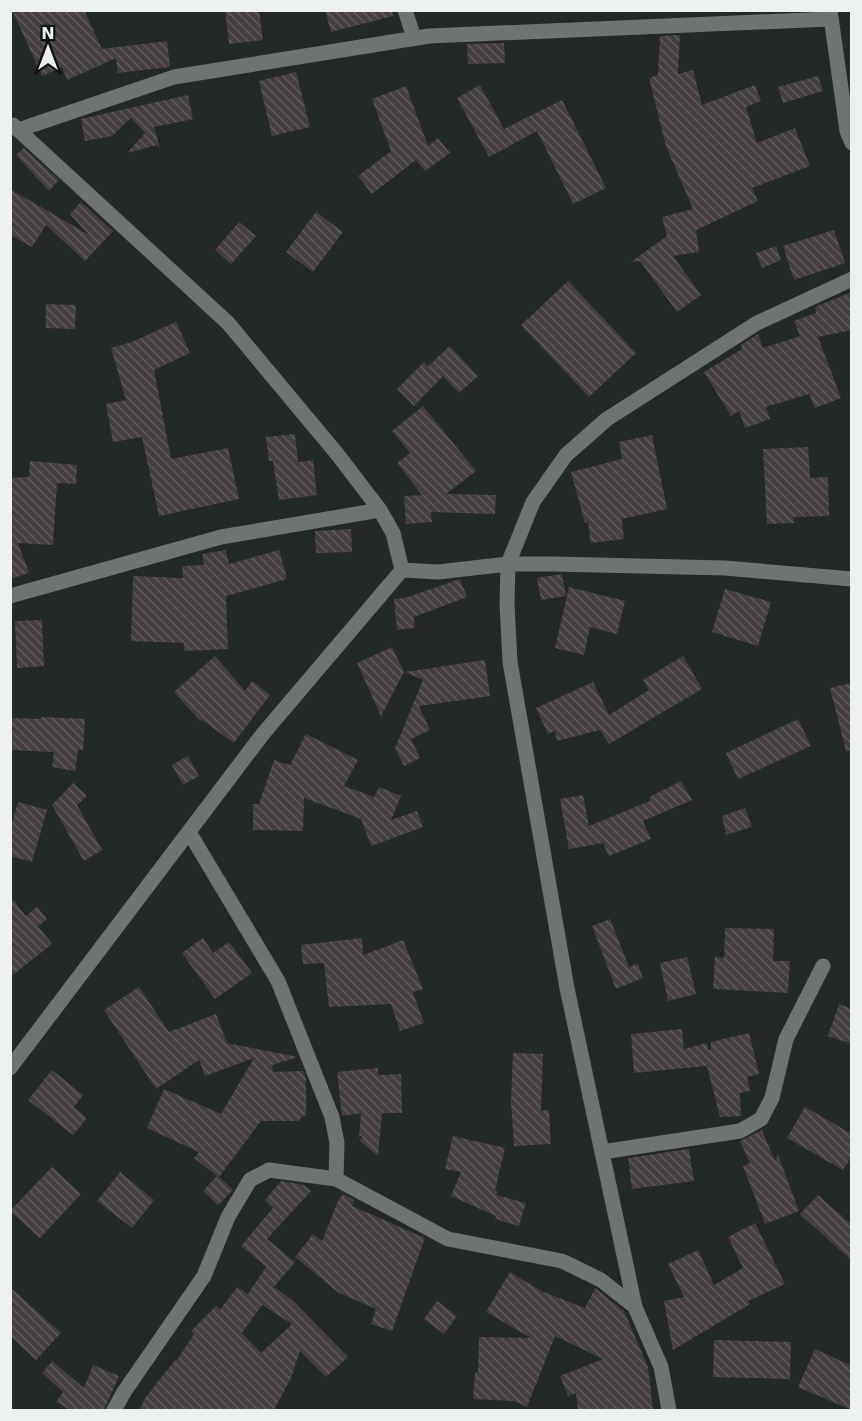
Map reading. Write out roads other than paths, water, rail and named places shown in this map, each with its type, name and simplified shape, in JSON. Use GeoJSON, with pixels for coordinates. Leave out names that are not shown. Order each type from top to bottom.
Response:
{"type":"FeatureCollection","features":[{"type":"Feature","properties":{"kind":"street"},"geometry":{"type":"LineString","coordinates":[[405,10],[414,38]]}},
{"type":"Feature","properties":{"kind":"street"},"geometry":{"type":"LineString","coordinates":[[14,127],[174,77],[414,38],[830,15],[847,131],[852,143]]}},
{"type":"Feature","properties":{"kind":"street"},"geometry":{"type":"LineString","coordinates":[[14,127],[228,323],[338,455],[380,510],[393,533],[402,570]]}},
{"type":"Feature","properties":{"kind":"street"},"geometry":{"type":"LineString","coordinates":[[669,1410],[661,1367],[635,1307],[608,1192],[602,1152],[567,988],[510,662],[507,604],[508,564],[534,502],[566,455],[608,419],[757,323],[852,279]]}},
{"type":"Feature","properties":{"kind":"street"},"geometry":{"type":"LineString","coordinates":[[10,596],[221,537],[380,510]]}},
{"type":"Feature","properties":{"kind":"street"},"geometry":{"type":"LineString","coordinates":[[402,570],[438,572],[508,564],[725,568],[852,579]]}},
{"type":"Feature","properties":{"kind":"street"},"geometry":{"type":"LineString","coordinates":[[10,1068],[262,735],[402,570]]}},
{"type":"Feature","properties":{"kind":"street"},"geometry":{"type":"LineString","coordinates":[[189,832],[278,981],[332,1117],[337,1143],[336,1179]]}},
{"type":"Feature","properties":{"kind":"street"},"geometry":{"type":"LineString","coordinates":[[602,1152],[740,1131],[761,1119],[772,1098],[786,1039],[823,966]]}},
{"type":"Feature","properties":{"kind":"street"},"geometry":{"type":"LineString","coordinates":[[114,1410],[204,1276],[228,1217],[250,1180],[269,1170],[336,1179],[448,1239],[562,1261],[602,1280],[635,1307]]}}]}
